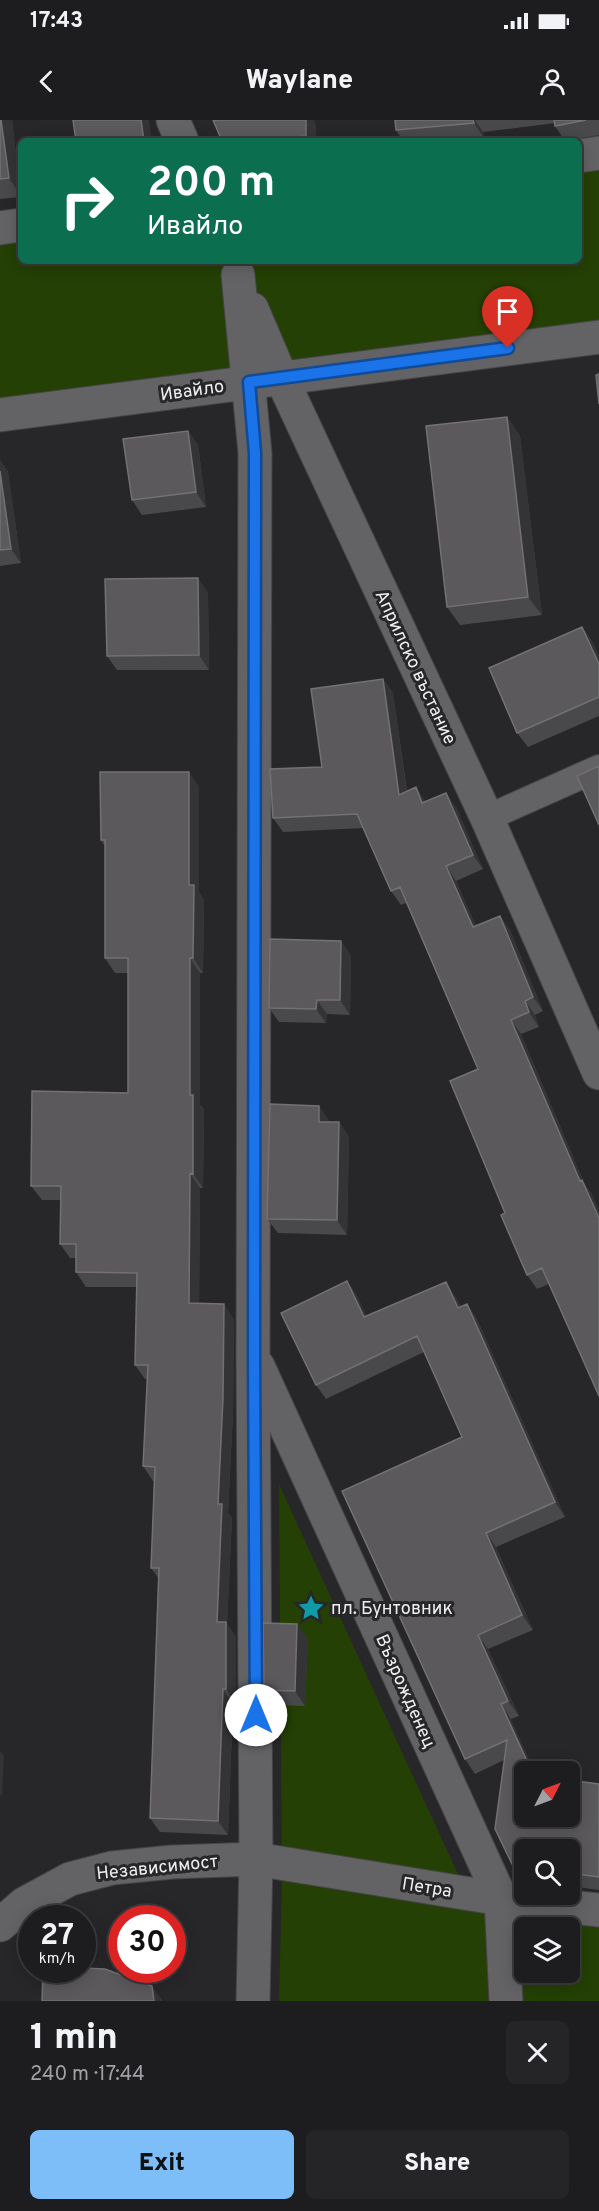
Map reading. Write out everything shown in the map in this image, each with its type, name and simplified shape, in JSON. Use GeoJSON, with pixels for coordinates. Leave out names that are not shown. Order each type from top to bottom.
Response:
{"type":"FeatureCollection","features":[{"type":"Feature","properties":{"kind":"street"},"geometry":{"type":"LineString","coordinates":[[173,120],[181,138]]}},
{"type":"Feature","properties":{"kind":"street"},"geometry":{"type":"LineString","coordinates":[[582,156],[599,153]]}},
{"type":"Feature","properties":{"kind":"street"},"geometry":{"type":"LineString","coordinates":[[0,228],[18,225]]}},
{"type":"Feature","properties":{"kind":"street","name":"Априлско въстание"},"geometry":{"type":"LineString","coordinates":[[235,268],[265,380],[486,818],[599,1072]]}},
{"type":"Feature","properties":{"kind":"street","name":"Ивайло"},"geometry":{"type":"LineString","coordinates":[[0,416],[599,337]]}},
{"type":"Feature","properties":{"kind":"street","name":"Възрожденец"},"geometry":{"type":"LineString","coordinates":[[253,2001],[256,1859],[255,453],[265,380]]}},
{"type":"Feature","properties":{"kind":"street","name":"Възрожденец"},"geometry":{"type":"LineString","coordinates":[[254,1356],[501,1899],[506,2001]]}},
{"type":"Feature","properties":{"kind":"street","name":"Петра"},"geometry":{"type":"LineString","coordinates":[[256,1859],[501,1899],[599,1910]]}},
{"type":"Feature","properties":{"kind":"street","name":"Независимост"},"geometry":{"type":"LineString","coordinates":[[0,1926],[24,1904],[70,1878],[112,1868],[172,1862],[256,1859]]}},
{"type":"Feature","properties":{"kind":"lane"},"geometry":{"type":"LineString","coordinates":[[486,818],[599,768]]}},
{"type":"Feature","properties":{"kind":"green space"},"geometry":{"type":"Polygon","coordinates":[[[599,153],[599,337],[0,415],[0,228],[18,225],[18,264],[582,264],[582,156],[599,153]]]}},
{"type":"Feature","properties":{"kind":"green space","name":"пл. Бунтовник"},"geometry":{"type":"Polygon","coordinates":[[[279,1484],[474,1909],[545,1917],[514,1917],[514,1983],[580,1983],[580,1921],[599,1923],[599,2001],[279,2001],[282,1877],[279,1484]]]}},
{"type":"Feature","properties":{"kind":"building"},"geometry":{"type":"Polygon","coordinates":[[[0,120],[9,178],[0,179],[0,120]]]}},
{"type":"Feature","properties":{"kind":"building"},"geometry":{"type":"Polygon","coordinates":[[[73,120],[141,120],[144,138],[76,138],[73,120]]]}},
{"type":"Feature","properties":{"kind":"building"},"geometry":{"type":"Polygon","coordinates":[[[213,120],[306,120],[306,136],[221,138],[213,120]]]}},
{"type":"Feature","properties":{"kind":"building"},"geometry":{"type":"Polygon","coordinates":[[[395,120],[473,120],[474,123],[396,130],[395,120]]]}},
{"type":"Feature","properties":{"kind":"building"},"geometry":{"type":"Polygon","coordinates":[[[554,120],[586,120],[555,126],[554,120]]]}},
{"type":"Feature","properties":{"kind":"building"},"geometry":{"type":"Polygon","coordinates":[[[599,374],[599,404],[596,375],[599,374]]]}},
{"type":"Feature","properties":{"kind":"building"},"geometry":{"type":"Polygon","coordinates":[[[507,417],[528,597],[447,607],[426,426],[507,417]]]}},
{"type":"Feature","properties":{"kind":"building"},"geometry":{"type":"Polygon","coordinates":[[[188,431],[196,492],[132,500],[123,439],[188,431]]]}},
{"type":"Feature","properties":{"kind":"building"},"geometry":{"type":"Polygon","coordinates":[[[0,471],[11,549],[0,550],[0,471]]]}},
{"type":"Feature","properties":{"kind":"building"},"geometry":{"type":"Polygon","coordinates":[[[198,578],[199,655],[107,656],[105,579],[198,578]]]}},
{"type":"Feature","properties":{"kind":"building"},"geometry":{"type":"Polygon","coordinates":[[[582,627],[599,664],[599,697],[517,733],[489,668],[582,627]]]}},
{"type":"Feature","properties":{"kind":"building"},"geometry":{"type":"Polygon","coordinates":[[[383,679],[399,795],[416,787],[422,803],[446,793],[473,855],[446,866],[473,927],[500,916],[533,997],[525,1001],[529,1012],[511,1020],[580,1181],[582,1180],[599,1218],[599,1396],[542,1268],[527,1275],[501,1215],[505,1213],[450,1081],[478,1069],[400,887],[391,891],[357,814],[273,818],[270,769],[322,767],[311,689],[383,679]]]}},
{"type":"Feature","properties":{"kind":"building"},"geometry":{"type":"Polygon","coordinates":[[[599,766],[599,825],[577,776],[599,766]]]}},
{"type":"Feature","properties":{"kind":"building"},"geometry":{"type":"Polygon","coordinates":[[[100,772],[189,772],[189,885],[194,885],[193,958],[190,958],[190,1095],[193,1095],[193,1174],[190,1173],[189,1303],[224,1304],[223,1398],[218,1504],[222,1504],[217,1622],[226,1622],[226,1689],[223,1689],[218,1821],[150,1818],[159,1568],[151,1568],[155,1467],[143,1466],[148,1365],[135,1365],[137,1273],[76,1272],[76,1244],[60,1244],[61,1186],[31,1186],[32,1091],[128,1093],[128,958],[105,958],[105,840],[101,840],[100,772]]]}},
{"type":"Feature","properties":{"kind":"building"},"geometry":{"type":"Polygon","coordinates":[[[270,939],[341,941],[340,1000],[317,1000],[316,1009],[269,1008],[270,939]]]}},
{"type":"Feature","properties":{"kind":"building"},"geometry":{"type":"Polygon","coordinates":[[[270,1104],[319,1106],[319,1122],[339,1122],[337,1220],[267,1219],[270,1104]]]}},
{"type":"Feature","properties":{"kind":"building"},"geometry":{"type":"Polygon","coordinates":[[[347,1281],[364,1317],[446,1282],[458,1308],[467,1304],[555,1502],[486,1533],[522,1615],[478,1635],[508,1701],[501,1704],[527,1761],[514,1761],[514,1827],[580,1827],[580,1781],[599,1784],[599,1877],[580,1874],[580,1839],[514,1839],[513,1866],[495,1829],[507,1740],[465,1759],[342,1491],[462,1437],[417,1336],[316,1385],[281,1313],[347,1281]]]}},
{"type":"Feature","properties":{"kind":"building"},"geometry":{"type":"Polygon","coordinates":[[[263,1623],[297,1624],[295,1691],[264,1690],[263,1623]]]}},
{"type":"Feature","properties":{"kind":"building"},"geometry":{"type":"Polygon","coordinates":[[[96,1969],[108,1970],[108,1983],[144,1983],[152,1986],[154,2001],[42,2001],[43,1983],[96,1983],[96,1969]]]}},
{"type":"Feature","properties":{"kind":"place","name":"пл. Бунтовник"},"geometry":{"type":"Point","coordinates":[311,1608]}},
{"type":"Feature","properties":{"kind":"route"},"geometry":{"type":"LineString","coordinates":[[256,1715],[255,453],[249,382],[508,348]]}}]}
